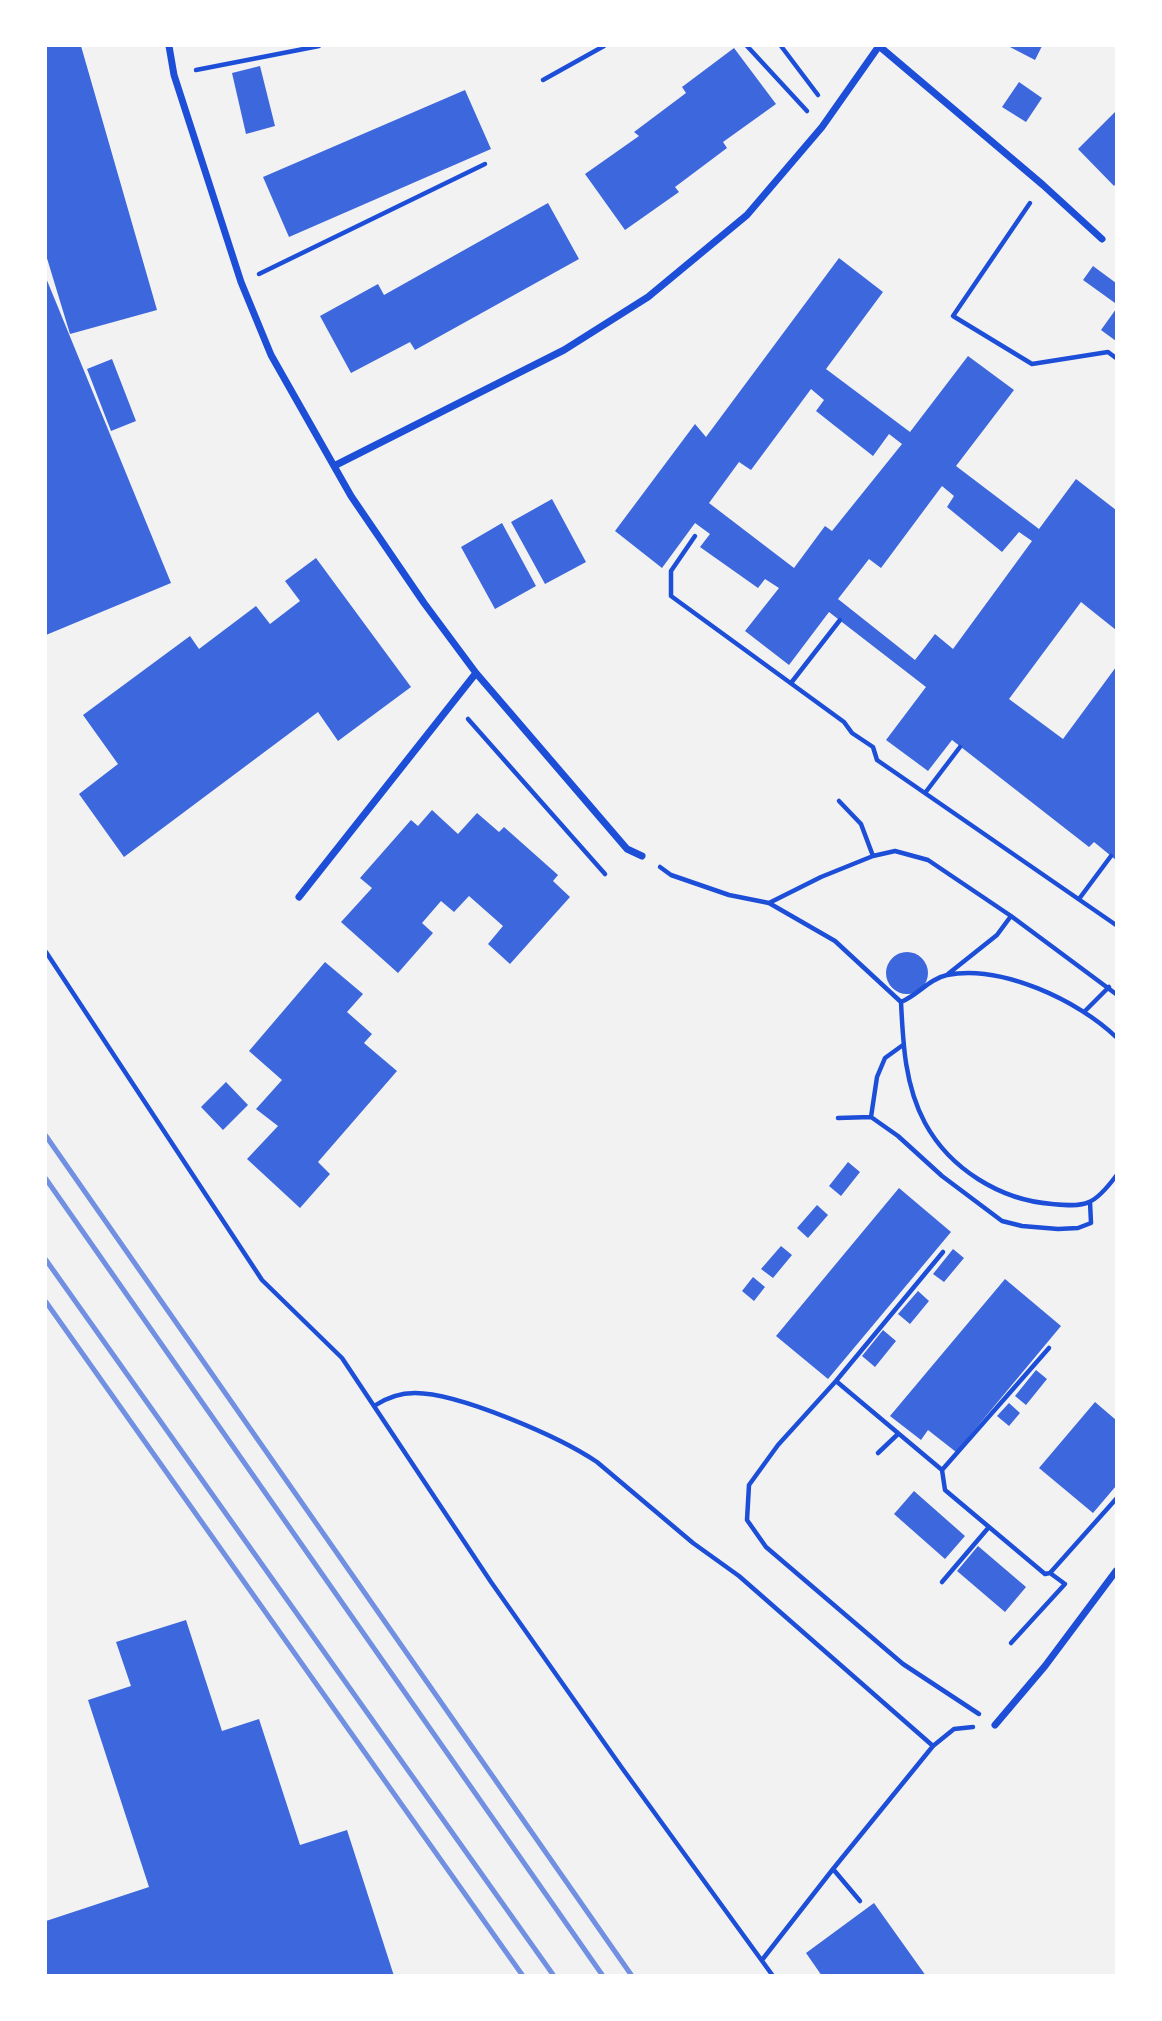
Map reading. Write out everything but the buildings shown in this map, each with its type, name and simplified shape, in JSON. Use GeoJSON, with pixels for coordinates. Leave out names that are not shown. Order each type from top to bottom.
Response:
{"type":"FeatureCollection","features":[{"type":"Feature","properties":{"kind":"street"},"geometry":{"type":"LineString","coordinates":[[169,46],[174,75],[241,282],[271,355],[351,496],[476,673],[627,849],[642,856]]}},
{"type":"Feature","properties":{"kind":"street"},"geometry":{"type":"LineString","coordinates":[[334,466],[564,349],[648,297],[747,215],[822,127],[880,46],[1102,239]]}},
{"type":"Feature","properties":{"kind":"street"},"geometry":{"type":"LineString","coordinates":[[299,897],[476,673]]}},
{"type":"Feature","properties":{"kind":"street"},"geometry":{"type":"LineString","coordinates":[[995,1725],[1045,1666],[1116,1570]]}},
{"type":"Feature","properties":{"kind":"path"},"geometry":{"type":"LineString","coordinates":[[174,75],[319,46]]}},
{"type":"Feature","properties":{"kind":"path"},"geometry":{"type":"LineString","coordinates":[[543,80],[604,46]]}},
{"type":"Feature","properties":{"kind":"path"},"geometry":{"type":"LineString","coordinates":[[747,46],[822,127]]}},
{"type":"Feature","properties":{"kind":"path"},"geometry":{"type":"LineString","coordinates":[[781,46],[812,91],[834,110]]}},
{"type":"Feature","properties":{"kind":"path"},"geometry":{"type":"LineString","coordinates":[[241,282],[485,164]]}},
{"type":"Feature","properties":{"kind":"path"},"geometry":{"type":"LineString","coordinates":[[1043,185],[953,316],[1032,364],[1108,352],[1116,358]]}},
{"type":"Feature","properties":{"kind":"path"},"geometry":{"type":"LineString","coordinates":[[695,536],[671,571],[671,596],[844,722],[852,733],[873,747],[877,760],[1116,926]]}},
{"type":"Feature","properties":{"kind":"path"},"geometry":{"type":"LineString","coordinates":[[791,683],[840,620]]}},
{"type":"Feature","properties":{"kind":"path"},"geometry":{"type":"LineString","coordinates":[[453,702],[606,874]]}},
{"type":"Feature","properties":{"kind":"path"},"geometry":{"type":"LineString","coordinates":[[925,793],[960,747]]}},
{"type":"Feature","properties":{"kind":"path"},"geometry":{"type":"LineString","coordinates":[[839,801],[861,824],[873,856]]}},
{"type":"Feature","properties":{"kind":"path"},"geometry":{"type":"LineString","coordinates":[[769,903],[821,877],[873,856],[895,851],[928,860],[1011,916],[1116,994]]}},
{"type":"Feature","properties":{"kind":"path"},"geometry":{"type":"LineString","coordinates":[[642,856],[671,875],[729,895],[769,903],[835,941],[901,1002],[903,1045],[911,1087],[924,1122],[935,1140],[968,1172],[1001,1193],[1022,1200],[1065,1205],[1090,1202],[1116,1176]]}},
{"type":"Feature","properties":{"kind":"path"},"geometry":{"type":"LineString","coordinates":[[1079,899],[1111,856]]}},
{"type":"Feature","properties":{"kind":"path"},"geometry":{"type":"LineString","coordinates":[[948,975],[997,935],[1011,916]]}},
{"type":"Feature","properties":{"kind":"path"},"geometry":{"type":"LineString","coordinates":[[46,952],[262,1279],[342,1358],[506,1604],[772,1976]]}},
{"type":"Feature","properties":{"kind":"path"},"geometry":{"type":"LineString","coordinates":[[901,1002],[914,997],[930,981],[948,975],[983,974],[1019,981],[1056,995],[1084,1012],[1116,1037]]}},
{"type":"Feature","properties":{"kind":"path"},"geometry":{"type":"LineString","coordinates":[[1084,1012],[1109,988]]}},
{"type":"Feature","properties":{"kind":"path"},"geometry":{"type":"LineString","coordinates":[[871,1117],[877,1077],[885,1058],[903,1045]]}},
{"type":"Feature","properties":{"kind":"path"},"geometry":{"type":"LineString","coordinates":[[838,1118],[871,1117],[898,1136],[942,1176],[1002,1220],[1021,1226],[1078,1228],[1091,1223],[1090,1202]]}},
{"type":"Feature","properties":{"kind":"path"},"geometry":{"type":"LineString","coordinates":[[943,1252],[836,1381],[778,1445],[749,1485],[747,1520],[766,1547],[903,1664],[995,1725]]}},
{"type":"Feature","properties":{"kind":"path"},"geometry":{"type":"LineString","coordinates":[[942,1470],[1049,1348]]}},
{"type":"Feature","properties":{"kind":"path"},"geometry":{"type":"LineString","coordinates":[[836,1381],[942,1470],[944,1490],[1045,1574],[1050,1573],[1065,1584],[1011,1643]]}},
{"type":"Feature","properties":{"kind":"path"},"geometry":{"type":"LineString","coordinates":[[374,1406],[396,1395],[429,1393],[515,1421],[582,1451],[693,1543],[739,1576],[933,1746]]}},
{"type":"Feature","properties":{"kind":"path"},"geometry":{"type":"LineString","coordinates":[[878,1453],[898,1434]]}},
{"type":"Feature","properties":{"kind":"path"},"geometry":{"type":"LineString","coordinates":[[1050,1573],[1116,1499]]}},
{"type":"Feature","properties":{"kind":"path"},"geometry":{"type":"LineString","coordinates":[[942,1582],[989,1527]]}},
{"type":"Feature","properties":{"kind":"path"},"geometry":{"type":"LineString","coordinates":[[762,1960],[933,1746],[954,1729],[995,1725]]}},
{"type":"Feature","properties":{"kind":"path"},"geometry":{"type":"LineString","coordinates":[[833,1869],[860,1902]]}},
{"type":"Feature","properties":{"kind":"railway"},"geometry":{"type":"LineString","coordinates":[[46,1136],[632,1976]]}},
{"type":"Feature","properties":{"kind":"railway"},"geometry":{"type":"LineString","coordinates":[[46,1179],[603,1976]]}},
{"type":"Feature","properties":{"kind":"railway"},"geometry":{"type":"LineString","coordinates":[[46,1260],[554,1976]]}},
{"type":"Feature","properties":{"kind":"railway"},"geometry":{"type":"LineString","coordinates":[[46,1302],[523,1976]]}}]}
